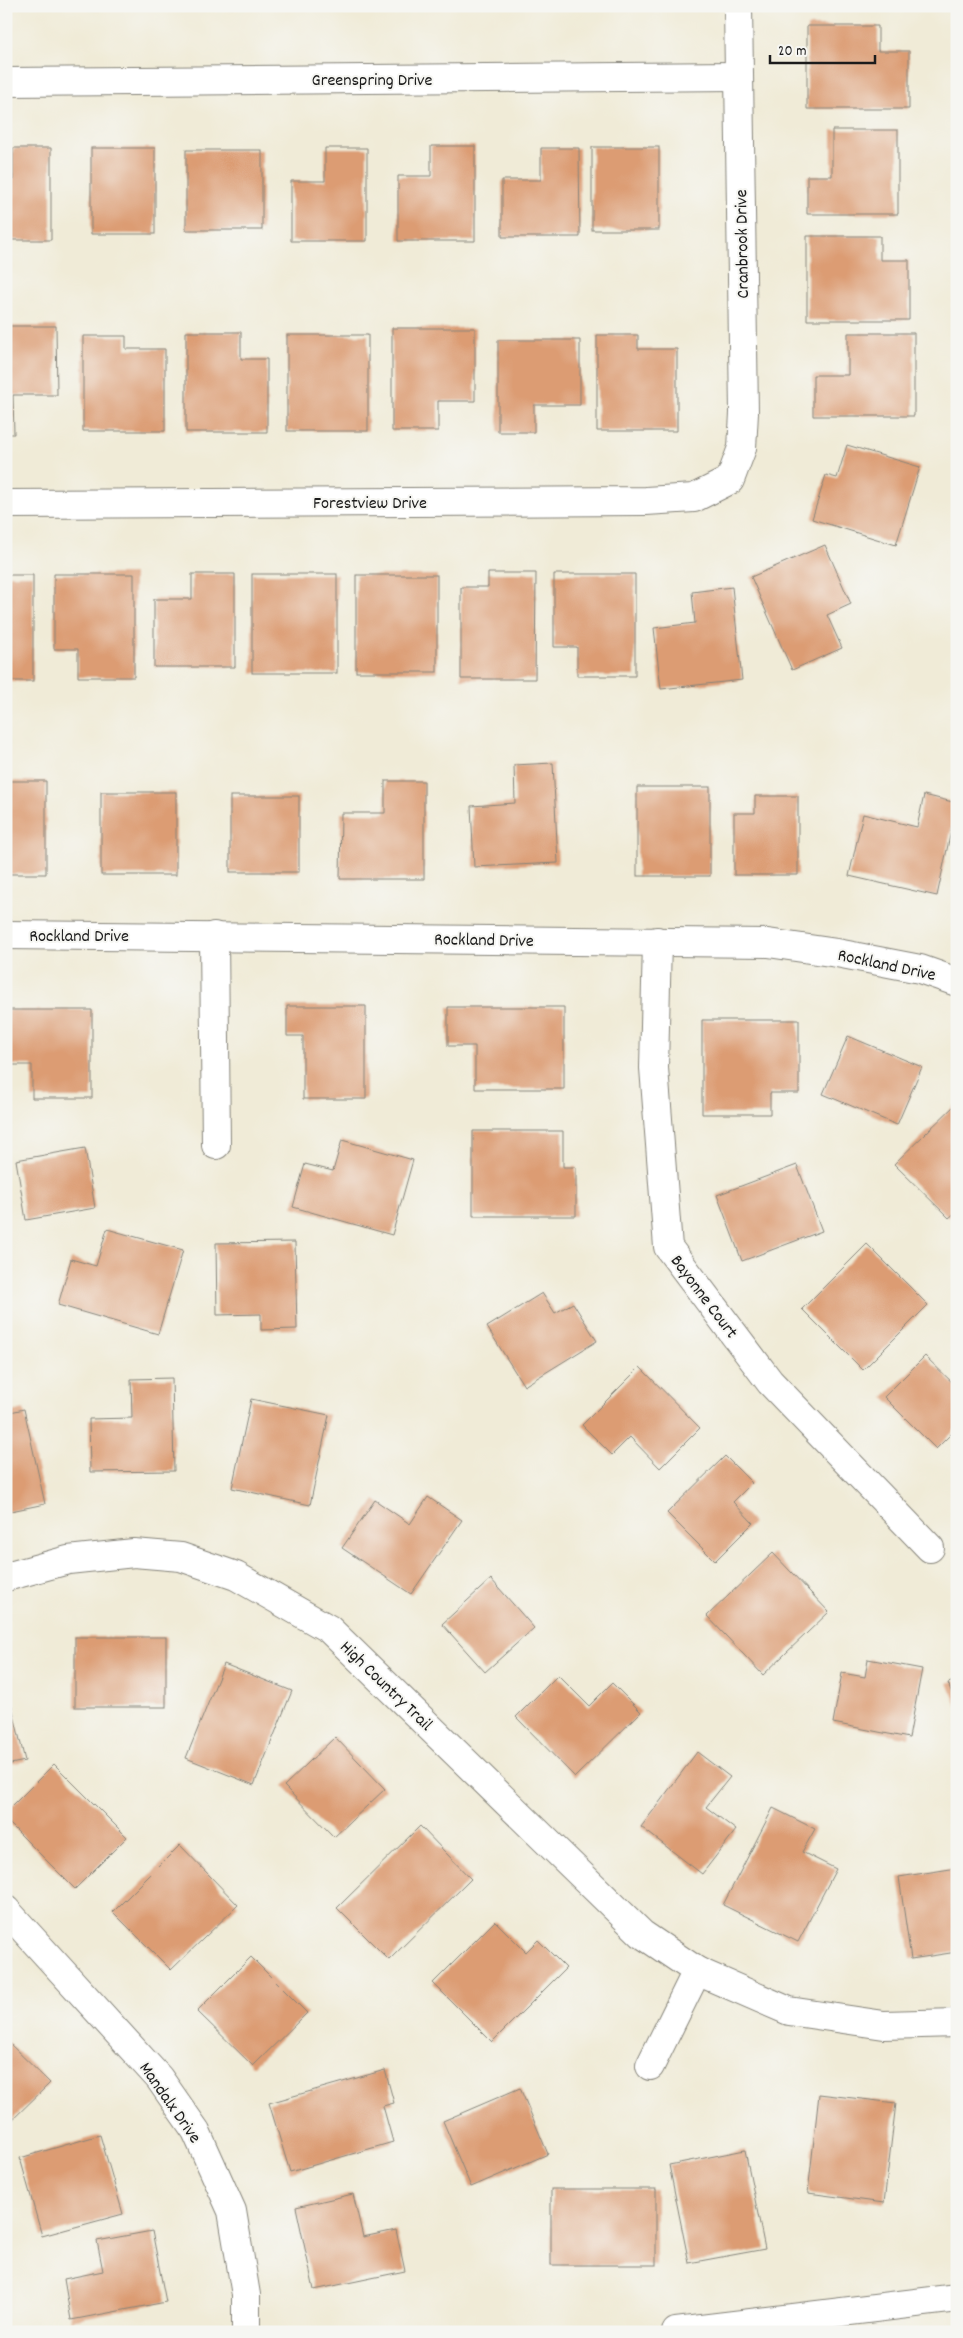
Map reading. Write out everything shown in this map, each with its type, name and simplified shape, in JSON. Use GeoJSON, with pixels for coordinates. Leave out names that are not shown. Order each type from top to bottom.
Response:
{"type":"FeatureCollection","features":[{"type":"Feature","properties":{"kind":"street","name":"Cranbrook Drive"},"geometry":{"type":"LineString","coordinates":[[730,480],[742,448],[744,413],[738,6]]}},
{"type":"Feature","properties":{"kind":"street","name":"Greenspring Drive"},"geometry":{"type":"LineString","coordinates":[[6,82],[738,76]]}},
{"type":"Feature","properties":{"kind":"street","name":"Forestview Drive"},"geometry":{"type":"LineString","coordinates":[[6,504],[646,501],[694,498],[730,480]]}},
{"type":"Feature","properties":{"kind":"street","name":"Rockland Drive"},"geometry":{"type":"LineString","coordinates":[[6,935],[768,943],[837,953],[920,969],[957,982]]}},
{"type":"Feature","properties":{"kind":"street"},"geometry":{"type":"LineString","coordinates":[[214,936],[216,1145]]}},
{"type":"Feature","properties":{"kind":"street","name":"Bayonne Court"},"geometry":{"type":"LineString","coordinates":[[657,941],[654,1068],[668,1247],[770,1382],[930,1548]]}},
{"type":"Feature","properties":{"kind":"street","name":"High Country Trail"},"geometry":{"type":"LineString","coordinates":[[6,1577],[68,1560],[134,1553],[181,1557],[236,1576],[329,1629],[642,1934],[697,1971],[789,2011],[884,2025],[957,2023]]}},
{"type":"Feature","properties":{"kind":"street","name":"Mandalx Drive"},"geometry":{"type":"LineString","coordinates":[[8,1915],[159,2078],[196,2131],[232,2211],[246,2295],[246,2332]]}},
{"type":"Feature","properties":{"kind":"street"},"geometry":{"type":"LineString","coordinates":[[650,2066],[697,1971]]}},
{"type":"Feature","properties":{"kind":"street"},"geometry":{"type":"LineString","coordinates":[[676,2332],[957,2298]]}},
{"type":"Feature","properties":{"kind":"building"},"geometry":{"type":"Polygon","coordinates":[[[807,26],[878,26],[878,51],[909,51],[909,109],[807,109],[807,26]]]}},
{"type":"Feature","properties":{"kind":"building"},"geometry":{"type":"Polygon","coordinates":[[[832,130],[898,130],[898,214],[807,214],[807,176],[832,176],[832,130]]]}},
{"type":"Feature","properties":{"kind":"building"},"geometry":{"type":"Polygon","coordinates":[[[431,146],[475,146],[475,241],[398,241],[398,176],[431,176],[431,146]]]}},
{"type":"Feature","properties":{"kind":"building"},"geometry":{"type":"Polygon","coordinates":[[[592,147],[659,147],[659,230],[592,230],[592,147]]]}},
{"type":"Feature","properties":{"kind":"building"},"geometry":{"type":"Polygon","coordinates":[[[13,148],[51,148],[51,240],[6,240],[6,180],[13,180],[13,148]]]}},
{"type":"Feature","properties":{"kind":"building"},"geometry":{"type":"Polygon","coordinates":[[[91,148],[155,148],[155,234],[91,234],[91,148]]]}},
{"type":"Feature","properties":{"kind":"building"},"geometry":{"type":"Polygon","coordinates":[[[325,148],[367,148],[367,241],[291,241],[291,181],[325,181],[325,148]]]}},
{"type":"Feature","properties":{"kind":"building"},"geometry":{"type":"Polygon","coordinates":[[[541,148],[579,148],[580,237],[502,237],[502,180],[541,180],[541,148]]]}},
{"type":"Feature","properties":{"kind":"building"},"geometry":{"type":"Polygon","coordinates":[[[186,150],[262,150],[262,230],[186,230],[186,150]]]}},
{"type":"Feature","properties":{"kind":"building"},"geometry":{"type":"Polygon","coordinates":[[[807,236],[880,236],[880,260],[909,260],[909,320],[807,320],[807,236]]]}},
{"type":"Feature","properties":{"kind":"building"},"geometry":{"type":"Polygon","coordinates":[[[6,326],[56,326],[57,395],[13,395],[14,434],[6,434],[6,326]]]}},
{"type":"Feature","properties":{"kind":"building"},"geometry":{"type":"Polygon","coordinates":[[[392,328],[475,328],[475,401],[438,401],[438,431],[392,431],[392,328]]]}},
{"type":"Feature","properties":{"kind":"building"},"geometry":{"type":"Polygon","coordinates":[[[186,332],[241,332],[241,359],[267,359],[267,432],[186,432],[186,332]]]}},
{"type":"Feature","properties":{"kind":"building"},"geometry":{"type":"Polygon","coordinates":[[[848,333],[914,333],[914,416],[813,416],[813,375],[848,375],[848,333]]]}},
{"type":"Feature","properties":{"kind":"building"},"geometry":{"type":"Polygon","coordinates":[[[287,335],[368,335],[368,431],[287,431],[287,335]]]}},
{"type":"Feature","properties":{"kind":"building"},"geometry":{"type":"Polygon","coordinates":[[[597,335],[638,335],[638,349],[677,349],[677,431],[597,431],[597,335]]]}},
{"type":"Feature","properties":{"kind":"building"},"geometry":{"type":"Polygon","coordinates":[[[83,336],[126,336],[126,349],[165,349],[165,431],[83,431],[83,336]]]}},
{"type":"Feature","properties":{"kind":"building"},"geometry":{"type":"Polygon","coordinates":[[[498,340],[580,340],[580,405],[534,405],[534,432],[498,432],[498,340]]]}},
{"type":"Feature","properties":{"kind":"building"},"geometry":{"type":"Polygon","coordinates":[[[847,445],[920,467],[896,545],[812,519],[826,475],[837,478],[847,445]]]}},
{"type":"Feature","properties":{"kind":"building"},"geometry":{"type":"Polygon","coordinates":[[[825,545],[851,604],[827,615],[842,648],[792,670],[751,577],[825,545]]]}},
{"type":"Feature","properties":{"kind":"building"},"geometry":{"type":"Polygon","coordinates":[[[488,573],[536,573],[535,679],[461,679],[461,587],[488,587],[488,573]]]}},
{"type":"Feature","properties":{"kind":"building"},"geometry":{"type":"Polygon","coordinates":[[[54,574],[134,574],[134,677],[78,677],[78,649],[54,649],[54,574]]]}},
{"type":"Feature","properties":{"kind":"building"},"geometry":{"type":"Polygon","coordinates":[[[192,574],[235,574],[235,667],[154,667],[154,599],[192,599],[192,574]]]}},
{"type":"Feature","properties":{"kind":"building"},"geometry":{"type":"Polygon","coordinates":[[[252,574],[337,574],[337,673],[252,673],[252,574]]]}},
{"type":"Feature","properties":{"kind":"building"},"geometry":{"type":"Polygon","coordinates":[[[554,574],[635,574],[635,676],[577,676],[577,647],[554,647],[554,574]]]}},
{"type":"Feature","properties":{"kind":"building"},"geometry":{"type":"Polygon","coordinates":[[[6,575],[33,575],[33,681],[6,681],[6,575]]]}},
{"type":"Feature","properties":{"kind":"building"},"geometry":{"type":"Polygon","coordinates":[[[356,575],[437,575],[437,672],[356,672],[356,575]]]}},
{"type":"Feature","properties":{"kind":"building"},"geometry":{"type":"Polygon","coordinates":[[[732,587],[742,680],[661,689],[654,628],[695,623],[692,592],[732,587]]]}},
{"type":"Feature","properties":{"kind":"building"},"geometry":{"type":"Polygon","coordinates":[[[553,763],[558,863],[474,867],[471,806],[515,803],[514,765],[553,763]]]}},
{"type":"Feature","properties":{"kind":"building"},"geometry":{"type":"Polygon","coordinates":[[[7,781],[46,781],[46,874],[6,874],[7,781]]]}},
{"type":"Feature","properties":{"kind":"building"},"geometry":{"type":"Polygon","coordinates":[[[385,781],[424,781],[424,879],[340,879],[341,813],[385,813],[385,781]]]}},
{"type":"Feature","properties":{"kind":"building"},"geometry":{"type":"Polygon","coordinates":[[[637,787],[710,787],[710,876],[637,876],[637,787]]]}},
{"type":"Feature","properties":{"kind":"building"},"geometry":{"type":"Polygon","coordinates":[[[101,792],[176,792],[176,875],[101,875],[101,792]]]}},
{"type":"Feature","properties":{"kind":"building"},"geometry":{"type":"Polygon","coordinates":[[[924,795],[957,803],[937,896],[849,876],[863,814],[917,827],[924,795]]]}},
{"type":"Feature","properties":{"kind":"building"},"geometry":{"type":"Polygon","coordinates":[[[230,796],[299,796],[299,872],[230,872],[230,796]]]}},
{"type":"Feature","properties":{"kind":"building"},"geometry":{"type":"Polygon","coordinates":[[[755,796],[798,796],[798,875],[734,875],[734,813],[755,813],[755,796]]]}},
{"type":"Feature","properties":{"kind":"building"},"geometry":{"type":"Polygon","coordinates":[[[287,1006],[366,1006],[366,1099],[303,1099],[303,1036],[287,1036],[287,1006]]]}},
{"type":"Feature","properties":{"kind":"building"},"geometry":{"type":"Polygon","coordinates":[[[448,1007],[564,1007],[564,1089],[475,1089],[475,1046],[448,1046],[448,1007]]]}},
{"type":"Feature","properties":{"kind":"building"},"geometry":{"type":"Polygon","coordinates":[[[6,1010],[92,1010],[92,1098],[32,1098],[32,1065],[6,1065],[6,1010]]]}},
{"type":"Feature","properties":{"kind":"building"},"geometry":{"type":"Polygon","coordinates":[[[702,1020],[799,1020],[799,1093],[770,1093],[770,1114],[702,1114],[702,1020]]]}},
{"type":"Feature","properties":{"kind":"building"},"geometry":{"type":"Polygon","coordinates":[[[848,1036],[922,1067],[897,1125],[823,1094],[848,1036]]]}},
{"type":"Feature","properties":{"kind":"building"},"geometry":{"type":"Polygon","coordinates":[[[957,1103],[957,1211],[949,1218],[894,1164],[957,1103]]]}},
{"type":"Feature","properties":{"kind":"building"},"geometry":{"type":"Polygon","coordinates":[[[473,1131],[563,1131],[563,1167],[576,1167],[576,1216],[473,1216],[473,1131]]]}},
{"type":"Feature","properties":{"kind":"building"},"geometry":{"type":"Polygon","coordinates":[[[342,1140],[413,1160],[392,1235],[293,1207],[305,1164],[333,1171],[342,1140]]]}},
{"type":"Feature","properties":{"kind":"building"},"geometry":{"type":"Polygon","coordinates":[[[85,1148],[95,1208],[26,1220],[16,1160],[85,1148]]]}},
{"type":"Feature","properties":{"kind":"building"},"geometry":{"type":"Polygon","coordinates":[[[797,1165],[822,1231],[742,1261],[717,1195],[797,1165]]]}},
{"type":"Feature","properties":{"kind":"building"},"geometry":{"type":"Polygon","coordinates":[[[107,1229],[183,1250],[158,1334],[58,1305],[71,1259],[96,1266],[107,1229]]]}},
{"type":"Feature","properties":{"kind":"building"},"geometry":{"type":"Polygon","coordinates":[[[295,1242],[297,1329],[261,1330],[261,1314],[217,1315],[216,1243],[295,1242]]]}},
{"type":"Feature","properties":{"kind":"building"},"geometry":{"type":"Polygon","coordinates":[[[867,1244],[928,1305],[863,1370],[802,1309],[867,1244]]]}},
{"type":"Feature","properties":{"kind":"building"},"geometry":{"type":"Polygon","coordinates":[[[542,1293],[555,1313],[573,1303],[597,1341],[524,1386],[487,1327],[542,1293]]]}},
{"type":"Feature","properties":{"kind":"building"},"geometry":{"type":"Polygon","coordinates":[[[925,1356],[957,1387],[957,1428],[936,1449],[884,1397],[925,1356]]]}},
{"type":"Feature","properties":{"kind":"building"},"geometry":{"type":"Polygon","coordinates":[[[640,1367],[700,1428],[660,1468],[630,1437],[612,1455],[582,1425],[640,1367]]]}},
{"type":"Feature","properties":{"kind":"building"},"geometry":{"type":"Polygon","coordinates":[[[172,1378],[174,1471],[90,1472],[89,1419],[132,1418],[131,1379],[172,1378]]]}},
{"type":"Feature","properties":{"kind":"building"},"geometry":{"type":"Polygon","coordinates":[[[251,1399],[329,1415],[310,1505],[232,1488],[251,1399]]]}},
{"type":"Feature","properties":{"kind":"building"},"geometry":{"type":"Polygon","coordinates":[[[24,1409],[45,1504],[6,1512],[6,1413],[24,1409]]]}},
{"type":"Feature","properties":{"kind":"building"},"geometry":{"type":"Polygon","coordinates":[[[725,1456],[752,1483],[733,1502],[753,1523],[715,1561],[667,1513],[725,1456]]]}},
{"type":"Feature","properties":{"kind":"building"},"geometry":{"type":"Polygon","coordinates":[[[428,1497],[462,1520],[411,1594],[342,1548],[375,1500],[410,1524],[428,1497]]]}},
{"type":"Feature","properties":{"kind":"building"},"geometry":{"type":"Polygon","coordinates":[[[773,1553],[829,1612],[763,1675],[707,1616],[773,1553]]]}},
{"type":"Feature","properties":{"kind":"building"},"geometry":{"type":"Polygon","coordinates":[[[491,1579],[534,1628],[485,1672],[442,1624],[491,1579]]]}},
{"type":"Feature","properties":{"kind":"building"},"geometry":{"type":"Polygon","coordinates":[[[75,1637],[166,1637],[166,1707],[75,1707],[75,1637]]]}},
{"type":"Feature","properties":{"kind":"building"},"geometry":{"type":"Polygon","coordinates":[[[868,1659],[922,1669],[909,1738],[833,1723],[842,1673],[865,1677],[868,1659]]]}},
{"type":"Feature","properties":{"kind":"building"},"geometry":{"type":"Polygon","coordinates":[[[224,1664],[292,1691],[254,1785],[186,1758],[224,1664]]]}},
{"type":"Feature","properties":{"kind":"building"},"geometry":{"type":"Polygon","coordinates":[[[558,1675],[589,1706],[612,1683],[641,1712],[575,1777],[516,1717],[558,1675]]]}},
{"type":"Feature","properties":{"kind":"building"},"geometry":{"type":"Polygon","coordinates":[[[957,1680],[957,1706],[948,1683],[957,1680]]]}},
{"type":"Feature","properties":{"kind":"building"},"geometry":{"type":"Polygon","coordinates":[[[6,1682],[25,1761],[6,1765],[6,1682]]]}},
{"type":"Feature","properties":{"kind":"building"},"geometry":{"type":"Polygon","coordinates":[[[335,1737],[385,1789],[334,1837],[284,1786],[335,1737]]]}},
{"type":"Feature","properties":{"kind":"building"},"geometry":{"type":"Polygon","coordinates":[[[697,1752],[730,1777],[706,1807],[736,1830],[702,1874],[641,1827],[697,1752]]]}},
{"type":"Feature","properties":{"kind":"building"},"geometry":{"type":"Polygon","coordinates":[[[54,1764],[127,1837],[75,1889],[6,1820],[6,1812],[54,1764]]]}},
{"type":"Feature","properties":{"kind":"building"},"geometry":{"type":"Polygon","coordinates":[[[773,1808],[815,1829],[802,1852],[836,1869],[798,1942],[723,1905],[773,1808]]]}},
{"type":"Feature","properties":{"kind":"building"},"geometry":{"type":"Polygon","coordinates":[[[420,1826],[471,1879],[389,1960],[337,1908],[420,1826]]]}},
{"type":"Feature","properties":{"kind":"building"},"geometry":{"type":"Polygon","coordinates":[[[180,1845],[238,1905],[171,1970],[113,1912],[180,1845]]]}},
{"type":"Feature","properties":{"kind":"building"},"geometry":{"type":"Polygon","coordinates":[[[957,1868],[957,1952],[911,1959],[899,1877],[957,1868]]]}},
{"type":"Feature","properties":{"kind":"building"},"geometry":{"type":"Polygon","coordinates":[[[495,1921],[526,1952],[538,1940],[566,1968],[492,2042],[433,1983],[495,1921]]]}},
{"type":"Feature","properties":{"kind":"building"},"geometry":{"type":"Polygon","coordinates":[[[251,1957],[307,2013],[253,2066],[197,2011],[251,1957]]]}},
{"type":"Feature","properties":{"kind":"building"},"geometry":{"type":"Polygon","coordinates":[[[6,2040],[50,2083],[6,2126],[6,2040]]]}},
{"type":"Feature","properties":{"kind":"building"},"geometry":{"type":"Polygon","coordinates":[[[385,2070],[394,2103],[383,2106],[393,2142],[290,2172],[269,2103],[385,2070]]]}},
{"type":"Feature","properties":{"kind":"building"},"geometry":{"type":"Polygon","coordinates":[[[520,2088],[548,2154],[471,2187],[443,2121],[520,2088]]]}},
{"type":"Feature","properties":{"kind":"building"},"geometry":{"type":"Polygon","coordinates":[[[819,2094],[896,2103],[884,2203],[808,2193],[819,2094]]]}},
{"type":"Feature","properties":{"kind":"building"},"geometry":{"type":"Polygon","coordinates":[[[100,2135],[123,2214],[42,2236],[20,2158],[100,2135]]]}},
{"type":"Feature","properties":{"kind":"building"},"geometry":{"type":"Polygon","coordinates":[[[745,2150],[765,2249],[689,2263],[669,2165],[745,2150]]]}},
{"type":"Feature","properties":{"kind":"building"},"geometry":{"type":"Polygon","coordinates":[[[551,2189],[656,2189],[656,2265],[551,2265],[551,2189]]]}},
{"type":"Feature","properties":{"kind":"building"},"geometry":{"type":"Polygon","coordinates":[[[353,2194],[363,2237],[396,2230],[405,2271],[314,2290],[296,2207],[353,2194]]]}},
{"type":"Feature","properties":{"kind":"building"},"geometry":{"type":"Polygon","coordinates":[[[152,2231],[166,2302],[71,2320],[64,2279],[103,2271],[97,2241],[152,2231]]]}}]}
